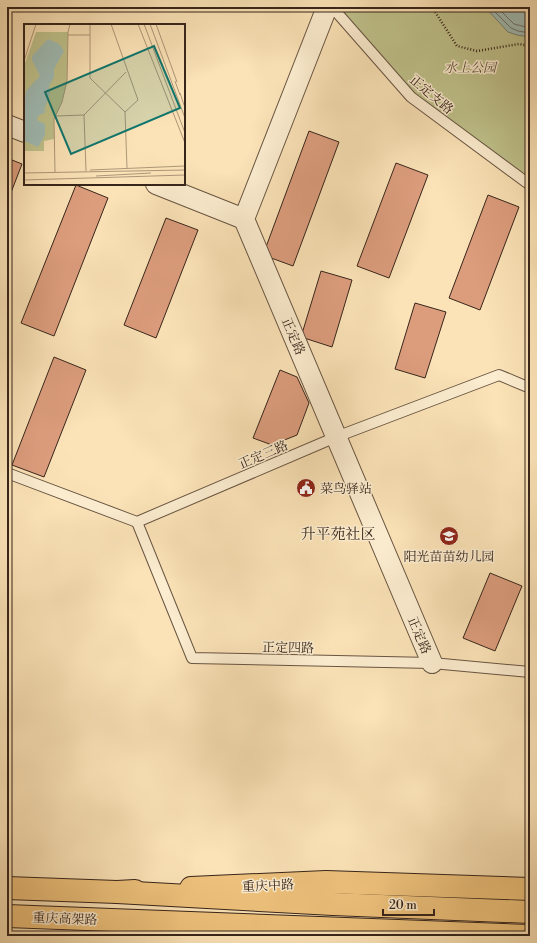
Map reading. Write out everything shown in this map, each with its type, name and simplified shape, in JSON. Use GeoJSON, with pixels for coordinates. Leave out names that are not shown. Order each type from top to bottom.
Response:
{"type":"FeatureCollection","features":[{"type":"Feature","properties":{"kind":"main road","name":"重庆中路"},"geometry":{"type":"LineString","coordinates":[[7,888],[117,892],[326,882],[530,889]]}},
{"type":"Feature","properties":{"kind":"main road"},"geometry":{"type":"LineString","coordinates":[[117,892],[334,904],[530,912]]}},
{"type":"Feature","properties":{"kind":"main road","name":"重庆高架路"},"geometry":{"type":"LineString","coordinates":[[7,916],[530,936]]}},
{"type":"Feature","properties":{"kind":"street"},"geometry":{"type":"LineString","coordinates":[[159,185],[244,219],[327,7]]}},
{"type":"Feature","properties":{"kind":"street"},"geometry":{"type":"LineString","coordinates":[[7,125],[24,132]]}},
{"type":"Feature","properties":{"kind":"street","name":"正定路"},"geometry":{"type":"LineString","coordinates":[[244,219],[432,663]]}},
{"type":"Feature","properties":{"kind":"lane","name":"正定支路"},"geometry":{"type":"LineString","coordinates":[[332,7],[411,97],[530,185]]}},
{"type":"Feature","properties":{"kind":"lane","name":"正定三路"},"geometry":{"type":"LineString","coordinates":[[137,522],[336,437],[499,375],[530,388]]}},
{"type":"Feature","properties":{"kind":"lane"},"geometry":{"type":"LineString","coordinates":[[7,473],[137,522]]}},
{"type":"Feature","properties":{"kind":"lane","name":"正定四路"},"geometry":{"type":"LineString","coordinates":[[137,522],[192,658],[432,663],[530,672]]}},
{"type":"Feature","properties":{"kind":"path"},"geometry":{"type":"LineString","coordinates":[[432,7],[457,46],[477,51],[519,44],[530,46]]}},
{"type":"Feature","properties":{"kind":"green space","name":"水上公园"},"geometry":{"type":"Polygon","coordinates":[[[332,7],[530,7],[530,187],[411,97],[332,7]]]}},
{"type":"Feature","properties":{"kind":"water"},"geometry":{"type":"Polygon","coordinates":[[[485,7],[530,7],[530,37],[508,32],[485,7]]]}},
{"type":"Feature","properties":{"kind":"building"},"geometry":{"type":"Polygon","coordinates":[[[309,131],[339,142],[293,266],[263,255],[309,131]]]}},
{"type":"Feature","properties":{"kind":"building"},"geometry":{"type":"Polygon","coordinates":[[[7,158],[22,164],[7,203],[7,158]]]}},
{"type":"Feature","properties":{"kind":"building"},"geometry":{"type":"Polygon","coordinates":[[[396,163],[428,175],[389,278],[357,266],[396,163]]]}},
{"type":"Feature","properties":{"kind":"building"},"geometry":{"type":"Polygon","coordinates":[[[76,185],[108,198],[54,336],[21,323],[76,185]]]}},
{"type":"Feature","properties":{"kind":"building"},"geometry":{"type":"Polygon","coordinates":[[[488,195],[519,207],[480,310],[449,298],[488,195]]]}},
{"type":"Feature","properties":{"kind":"building"},"geometry":{"type":"Polygon","coordinates":[[[166,218],[198,230],[156,338],[124,325],[166,218]]]}},
{"type":"Feature","properties":{"kind":"building"},"geometry":{"type":"Polygon","coordinates":[[[321,271],[352,280],[332,347],[301,337],[321,271]]]}},
{"type":"Feature","properties":{"kind":"building"},"geometry":{"type":"Polygon","coordinates":[[[415,303],[446,312],[425,378],[395,369],[415,303]]]}},
{"type":"Feature","properties":{"kind":"building"},"geometry":{"type":"Polygon","coordinates":[[[54,357],[86,370],[44,477],[12,465],[54,357]]]}},
{"type":"Feature","properties":{"kind":"building"},"geometry":{"type":"Polygon","coordinates":[[[280,370],[297,377],[309,403],[297,435],[272,445],[253,438],[280,370]]]}},
{"type":"Feature","properties":{"kind":"building"},"geometry":{"type":"Polygon","coordinates":[[[490,573],[522,586],[495,651],[463,638],[490,573]]]}},
{"type":"Feature","properties":{"kind":"place","name":"菜鸟驿站"},"geometry":{"type":"Point","coordinates":[306,488]}},
{"type":"Feature","properties":{"kind":"place","name":"阳光苗苗幼儿园"},"geometry":{"type":"Point","coordinates":[449,536]}},
{"type":"Feature","properties":{"kind":"district","name":"升平苑社区"},"geometry":{"type":"Point","coordinates":[338,534]}}]}
